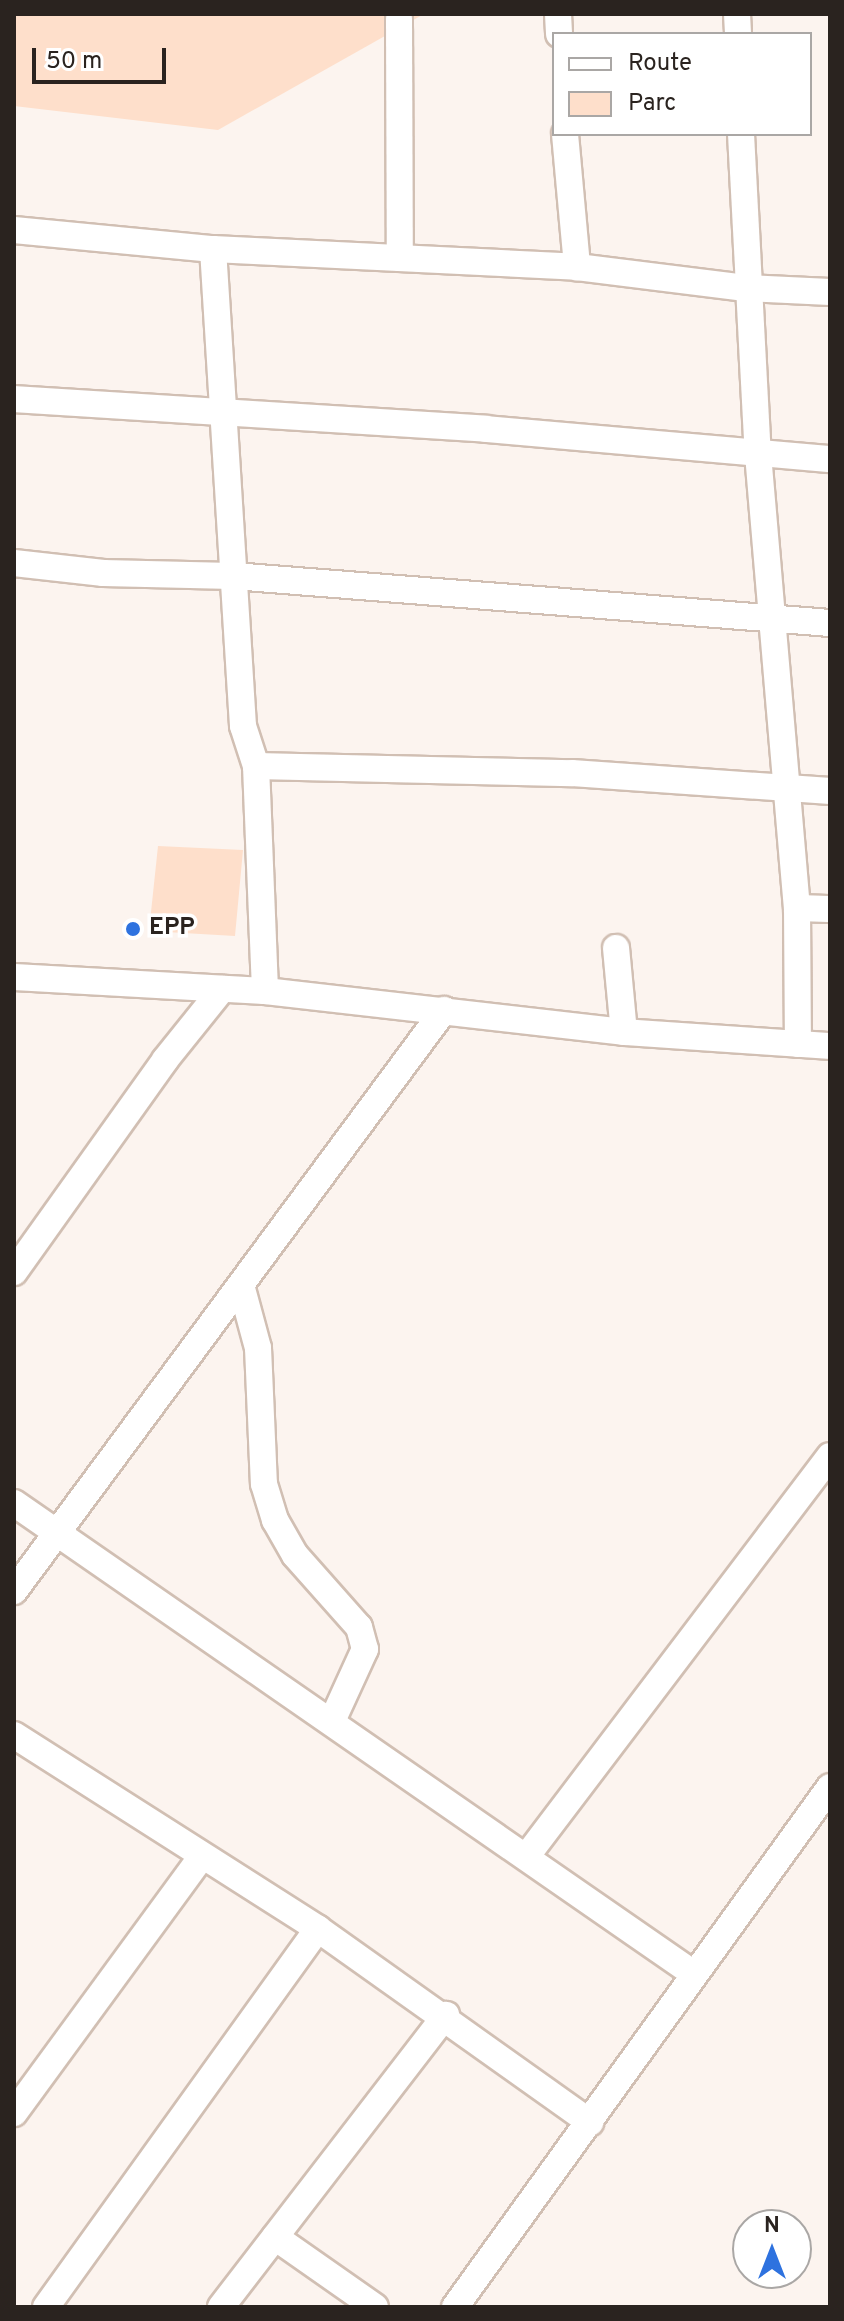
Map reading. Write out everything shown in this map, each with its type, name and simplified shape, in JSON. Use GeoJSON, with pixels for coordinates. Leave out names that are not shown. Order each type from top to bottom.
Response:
{"type":"FeatureCollection","features":[{"type":"Feature","properties":{"kind":"street"},"geometry":{"type":"LineString","coordinates":[[399,19],[400,258]]}},
{"type":"Feature","properties":{"kind":"street"},"geometry":{"type":"LineString","coordinates":[[565,136],[577,267]]}},
{"type":"Feature","properties":{"kind":"street"},"geometry":{"type":"LineString","coordinates":[[741,136],[746,288],[758,454],[774,618],[784,787],[797,908],[798,1044]]}},
{"type":"Feature","properties":{"kind":"street"},"geometry":{"type":"LineString","coordinates":[[14,230],[213,249],[577,267],[746,288],[830,292]]}},
{"type":"Feature","properties":{"kind":"street"},"geometry":{"type":"LineString","coordinates":[[213,249],[227,414],[243,726],[256,766],[265,991]]}},
{"type":"Feature","properties":{"kind":"street"},"geometry":{"type":"LineString","coordinates":[[14,399],[486,429],[830,459]]}},
{"type":"Feature","properties":{"kind":"street"},"geometry":{"type":"LineString","coordinates":[[14,563],[103,573],[233,576],[830,623]]}},
{"type":"Feature","properties":{"kind":"street"},"geometry":{"type":"LineString","coordinates":[[256,766],[572,773],[830,791]]}},
{"type":"Feature","properties":{"kind":"street"},"geometry":{"type":"LineString","coordinates":[[797,908],[830,909]]}},
{"type":"Feature","properties":{"kind":"street"},"geometry":{"type":"LineString","coordinates":[[616,948],[624,1032]]}},
{"type":"Feature","properties":{"kind":"street"},"geometry":{"type":"LineString","coordinates":[[14,977],[265,991],[624,1032],[830,1046]]}},
{"type":"Feature","properties":{"kind":"street"},"geometry":{"type":"LineString","coordinates":[[14,1272],[165,1060],[222,989]]}},
{"type":"Feature","properties":{"kind":"street"},"geometry":{"type":"LineString","coordinates":[[14,1591],[444,1010]]}},
{"type":"Feature","properties":{"kind":"street"},"geometry":{"type":"LineString","coordinates":[[241,1285],[258,1348],[264,1484],[275,1520],[295,1555],[359,1627],[365,1649],[332,1721]]}},
{"type":"Feature","properties":{"kind":"street"},"geometry":{"type":"LineString","coordinates":[[526,1857],[830,1456]]}},
{"type":"Feature","properties":{"kind":"street"},"geometry":{"type":"LineString","coordinates":[[14,1503],[694,1974]]}},
{"type":"Feature","properties":{"kind":"street"},"geometry":{"type":"LineString","coordinates":[[14,1735],[318,1929],[446,2015],[590,2122]]}},
{"type":"Feature","properties":{"kind":"street"},"geometry":{"type":"LineString","coordinates":[[455,2307],[830,1787]]}},
{"type":"Feature","properties":{"kind":"street"},"geometry":{"type":"LineString","coordinates":[[14,2113],[202,1856]]}},
{"type":"Feature","properties":{"kind":"street"},"geometry":{"type":"LineString","coordinates":[[46,2307],[318,1929]]}},
{"type":"Feature","properties":{"kind":"street"},"geometry":{"type":"LineString","coordinates":[[221,2307],[446,2015]]}},
{"type":"Feature","properties":{"kind":"street"},"geometry":{"type":"LineString","coordinates":[[275,2237],[375,2307]]}},
{"type":"Feature","properties":{"kind":"green space"},"geometry":{"type":"Polygon","coordinates":[[[14,14],[424,14],[218,130],[14,106],[14,14]]]}},
{"type":"Feature","properties":{"kind":"green space"},"geometry":{"type":"Polygon","coordinates":[[[158,846],[243,850],[235,936],[149,931],[158,846]]]}},
{"type":"Feature","properties":{"kind":"place","name":"EPP"},"geometry":{"type":"Point","coordinates":[133,929]}}]}
